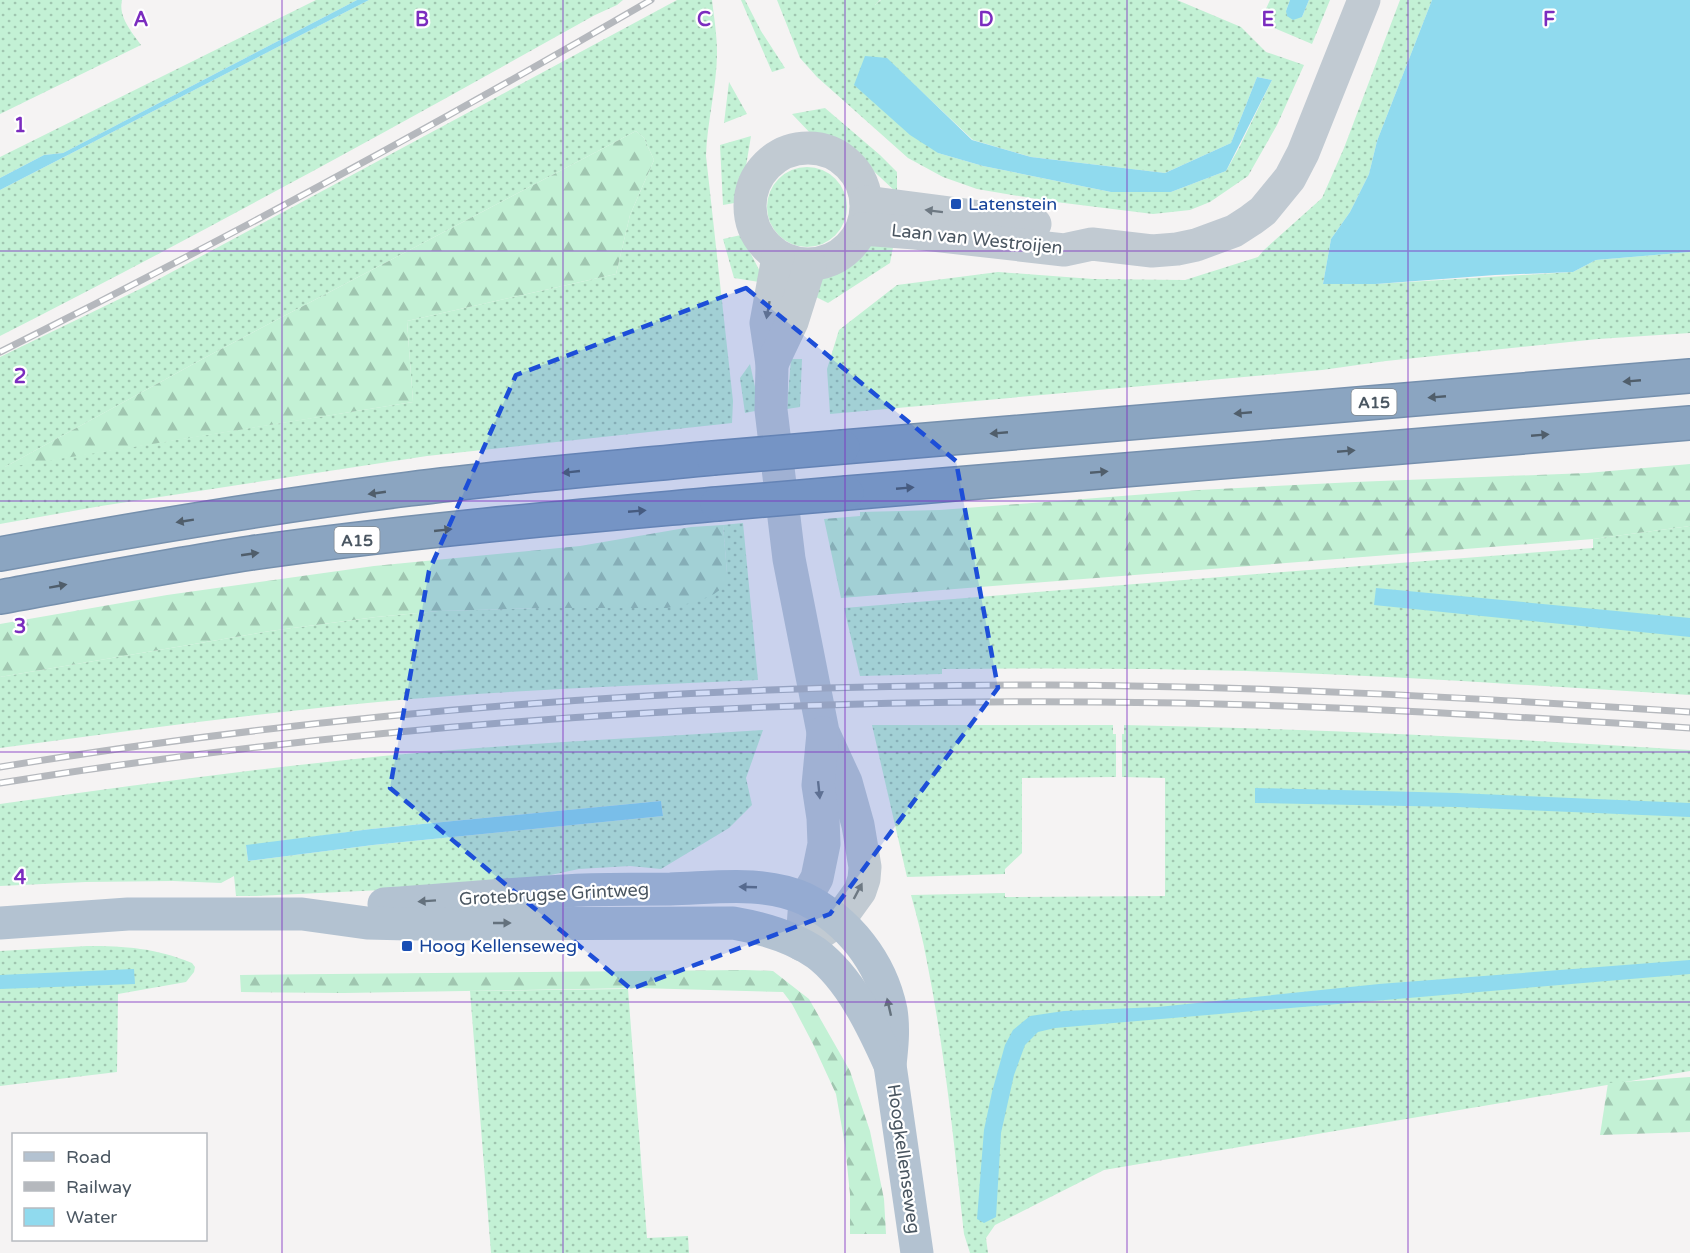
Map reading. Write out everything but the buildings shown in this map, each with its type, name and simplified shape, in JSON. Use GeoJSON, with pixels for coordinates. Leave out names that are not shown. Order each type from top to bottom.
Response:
{"type":"FeatureCollection","features":[{"type":"Feature","properties":{"kind":"highway","name":"A15"},"geometry":{"type":"LineString","coordinates":[[0,554],[113,533],[411,489],[713,458],[1690,376]]}},
{"type":"Feature","properties":{"kind":"highway","name":"A15"},"geometry":{"type":"LineString","coordinates":[[0,597],[250,554],[435,531],[717,504],[1690,423]]}},
{"type":"Feature","properties":{"kind":"main road","name":"Grotebrugse Grintweg"},"geometry":{"type":"LineString","coordinates":[[302,914],[362,906],[583,890],[750,887],[784,892],[805,899]]}},
{"type":"Feature","properties":{"kind":"main road","name":"Hoogkellenseweg"},"geometry":{"type":"LineString","coordinates":[[805,899],[839,920],[867,951],[890,1009],[893,1033],[890,1065],[917,1253]]}},
{"type":"Feature","properties":{"kind":"main road","name":"Grotebrugse Grintweg"},"geometry":{"type":"LineString","coordinates":[[0,923],[128,914],[302,914],[377,923],[733,923],[775,933],[802,945]]}},
{"type":"Feature","properties":{"kind":"main road","name":"Hoogkellenseweg"},"geometry":{"type":"LineString","coordinates":[[802,945],[818,955],[858,1002],[890,1065]]}},
{"type":"Feature","properties":{"kind":"street","name":"Laan van Westroijen"},"geometry":{"type":"LineString","coordinates":[[864,215],[903,232],[1064,250],[1092,244],[1152,251],[1177,249],[1196,245],[1234,231],[1263,211],[1290,177],[1303,153],[1364,0]]}},
{"type":"Feature","properties":{"kind":"street"},"geometry":{"type":"LineString","coordinates":[[818,149],[839,157],[848,164],[861,181],[864,215],[854,243],[841,254],[826,262],[810,265],[788,261],[765,246],[756,232],[750,204],[756,180],[763,169],[780,156],[796,150],[818,149]]}},
{"type":"Feature","properties":{"kind":"street"},"geometry":{"type":"LineString","coordinates":[[778,256],[766,323],[772,364],[771,410],[789,559],[823,732],[846,782],[858,825],[865,867],[860,891],[839,920],[802,945]]}},
{"type":"Feature","properties":{"kind":"street"},"geometry":{"type":"LineString","coordinates":[[772,364],[792,322],[810,265]]}},
{"type":"Feature","properties":{"kind":"street"},"geometry":{"type":"LineString","coordinates":[[802,945],[805,899],[817,878],[824,844],[818,785],[823,732]]}},
{"type":"Feature","properties":{"kind":"highlighted area"},"geometry":{"type":"Polygon","coordinates":[[[746,288],[956,461],[998,688],[830,914],[631,989],[390,788],[429,571],[516,375],[746,288]]]}},
{"type":"Feature","properties":{"kind":"green space"},"geometry":{"type":"Polygon","coordinates":[[[0,0],[122,0],[124,18],[141,45],[0,114],[0,0]]]}},
{"type":"Feature","properties":{"kind":"green space"},"geometry":{"type":"Polygon","coordinates":[[[316,0],[357,0],[63,153],[44,155],[0,178],[0,157],[316,0]]]}},
{"type":"Feature","properties":{"kind":"green space"},"geometry":{"type":"Polygon","coordinates":[[[369,0],[623,0],[225,219],[0,336],[0,190],[369,0]]]}},
{"type":"Feature","properties":{"kind":"green space"},"geometry":{"type":"Polygon","coordinates":[[[677,0],[712,0],[717,65],[706,156],[733,401],[732,423],[427,456],[101,506],[0,524],[0,357],[144,287],[677,0]],[[636,131],[208,356],[5,467],[413,402],[407,321],[616,274],[630,215],[654,160],[644,138],[636,131]]]}},
{"type":"Feature","properties":{"kind":"green space"},"geometry":{"type":"Polygon","coordinates":[[[741,0],[745,0],[761,31],[785,68],[772,72],[741,0]]]}},
{"type":"Feature","properties":{"kind":"green space"},"geometry":{"type":"Polygon","coordinates":[[[777,0],[880,0],[875,5],[881,0],[1177,0],[1241,27],[1266,52],[1304,65],[1277,125],[1248,176],[1210,202],[1190,210],[1153,214],[1048,201],[977,189],[943,177],[908,158],[817,77],[800,58],[777,0]],[[887,59],[938,153],[983,166],[1111,192],[1171,192],[1226,171],[1272,80],[1257,77],[1231,143],[1165,173],[1031,157],[973,140],[887,59]]]}},
{"type":"Feature","properties":{"kind":"green space"},"geometry":{"type":"Polygon","coordinates":[[[1270,0],[1290,0],[1286,11],[1302,17],[1309,0],[1330,0],[1312,44],[1267,25],[1264,13],[1270,0]]]}},
{"type":"Feature","properties":{"kind":"green space"},"geometry":{"type":"Polygon","coordinates":[[[1400,0],[1432,0],[1377,141],[1369,174],[1350,212],[1331,239],[1323,284],[1376,284],[1573,272],[1596,260],[1690,252],[1690,333],[1598,339],[1386,361],[1322,370],[830,414],[827,369],[839,330],[897,285],[998,272],[1093,279],[1185,280],[1258,257],[1322,198],[1344,148],[1400,0]]]}},
{"type":"Feature","properties":{"kind":"green space"},"geometry":{"type":"Polygon","coordinates":[[[729,82],[747,114],[724,123],[729,82]]]}},
{"type":"Feature","properties":{"kind":"green space"},"geometry":{"type":"Polygon","coordinates":[[[825,108],[897,172],[897,193],[848,147],[813,136],[792,114],[825,108]]]}},
{"type":"Feature","properties":{"kind":"green space"},"geometry":{"type":"Polygon","coordinates":[[[636,131],[644,138],[654,160],[630,215],[616,274],[407,321],[413,402],[3,468],[208,356],[636,131]]]}},
{"type":"Feature","properties":{"kind":"green space"},"geometry":{"type":"Polygon","coordinates":[[[751,136],[740,202],[723,205],[720,145],[751,136]]]}},
{"type":"Feature","properties":{"kind":"green space"},"geometry":{"type":"Polygon","coordinates":[[[799,167],[815,167],[836,178],[847,199],[847,215],[836,236],[815,247],[799,247],[785,241],[773,229],[767,215],[767,199],[773,185],[785,173],[799,167]]]}},
{"type":"Feature","properties":{"kind":"green space"},"geometry":{"type":"Polygon","coordinates":[[[741,235],[766,283],[734,278],[723,239],[741,235]]]}},
{"type":"Feature","properties":{"kind":"green space"},"geometry":{"type":"Polygon","coordinates":[[[894,242],[890,263],[828,303],[806,292],[830,271],[870,245],[894,242]]]}},
{"type":"Feature","properties":{"kind":"green space"},"geometry":{"type":"Polygon","coordinates":[[[791,359],[802,359],[800,407],[787,409],[791,359]]]}},
{"type":"Feature","properties":{"kind":"green space"},"geometry":{"type":"Polygon","coordinates":[[[750,364],[760,410],[745,413],[740,378],[750,364]]]}},
{"type":"Feature","properties":{"kind":"green space"},"geometry":{"type":"Polygon","coordinates":[[[1690,464],[1690,526],[1593,539],[841,598],[824,519],[860,516],[860,512],[940,510],[1199,490],[1587,473],[1690,464]]]}},
{"type":"Feature","properties":{"kind":"green space"},"geometry":{"type":"Polygon","coordinates":[[[743,523],[758,680],[520,691],[378,702],[236,717],[0,748],[0,677],[270,631],[376,617],[439,611],[667,608],[727,573],[723,525],[743,523]]]}},
{"type":"Feature","properties":{"kind":"green space"},"geometry":{"type":"Polygon","coordinates":[[[723,525],[727,573],[724,587],[696,602],[667,608],[439,611],[376,617],[270,631],[0,677],[0,624],[167,595],[374,566],[580,546],[691,527],[723,525]]]}},
{"type":"Feature","properties":{"kind":"green space"},"geometry":{"type":"Polygon","coordinates":[[[1690,526],[1690,695],[1412,678],[1208,670],[942,669],[942,674],[860,676],[844,608],[1593,548],[1593,539],[1690,526]]]}},
{"type":"Feature","properties":{"kind":"green space"},"geometry":{"type":"Polygon","coordinates":[[[872,725],[1113,725],[1113,734],[1116,734],[1116,777],[1022,778],[1022,853],[1005,869],[1005,874],[907,877],[872,725]]]}},
{"type":"Feature","properties":{"kind":"green space"},"geometry":{"type":"Polygon","coordinates":[[[1124,725],[1407,734],[1690,750],[1690,1071],[1104,1170],[995,1225],[986,1238],[988,1253],[970,1253],[964,1234],[939,1030],[924,945],[911,895],[1005,893],[1005,897],[1165,896],[1165,778],[1122,777],[1124,725]]]}},
{"type":"Feature","properties":{"kind":"green space"},"geometry":{"type":"Polygon","coordinates":[[[763,730],[746,778],[752,805],[729,828],[661,869],[630,866],[579,869],[508,884],[256,896],[236,896],[234,876],[221,883],[86,882],[0,886],[0,804],[191,778],[383,756],[763,730]],[[661,801],[371,829],[246,846],[248,861],[373,845],[663,816],[661,801]]]}},
{"type":"Feature","properties":{"kind":"green space"},"geometry":{"type":"Polygon","coordinates":[[[87,946],[128,947],[153,951],[192,963],[195,967],[194,972],[186,982],[118,994],[117,1072],[0,1086],[0,951],[87,946]]]}},
{"type":"Feature","properties":{"kind":"green space"},"geometry":{"type":"Polygon","coordinates":[[[773,971],[809,999],[850,1071],[870,1131],[884,1199],[886,1234],[850,1234],[850,1194],[845,1145],[836,1094],[813,1044],[783,992],[638,988],[344,993],[241,992],[240,975],[773,971]]]}},
{"type":"Feature","properties":{"kind":"green space"},"geometry":{"type":"Polygon","coordinates":[[[628,989],[647,1238],[688,1236],[689,1253],[491,1253],[470,991],[628,989]]]}},
{"type":"Feature","properties":{"kind":"green space"},"geometry":{"type":"Polygon","coordinates":[[[1690,1077],[1690,1132],[1600,1135],[1608,1083],[1690,1077]]]}},
{"type":"Feature","properties":{"kind":"water"},"geometry":{"type":"Polygon","coordinates":[[[357,0],[369,0],[0,190],[0,178],[44,155],[63,153],[357,0]]]}},
{"type":"Feature","properties":{"kind":"water"},"geometry":{"type":"Polygon","coordinates":[[[1290,0],[1309,0],[1302,17],[1293,20],[1287,16],[1286,11],[1290,0]]]}},
{"type":"Feature","properties":{"kind":"water"},"geometry":{"type":"Polygon","coordinates":[[[1432,0],[1690,0],[1690,252],[1596,260],[1573,272],[1376,284],[1323,284],[1331,239],[1350,212],[1369,174],[1377,141],[1432,0]]]}},
{"type":"Feature","properties":{"kind":"water"},"geometry":{"type":"Polygon","coordinates":[[[865,56],[887,58],[972,140],[1031,157],[1165,173],[1231,143],[1257,77],[1272,80],[1226,171],[1171,192],[1111,192],[983,166],[938,153],[910,135],[854,85],[865,56]]]}},
{"type":"Feature","properties":{"kind":"water"},"geometry":{"type":"Polygon","coordinates":[[[1376,588],[1690,618],[1690,637],[1374,605],[1376,588]]]}},
{"type":"Feature","properties":{"kind":"water"},"geometry":{"type":"Polygon","coordinates":[[[1255,788],[1457,793],[1690,803],[1690,817],[1457,807],[1255,803],[1255,788]]]}},
{"type":"Feature","properties":{"kind":"water"},"geometry":{"type":"Polygon","coordinates":[[[661,801],[663,816],[373,845],[248,861],[246,845],[371,829],[661,801]]]}},
{"type":"Feature","properties":{"kind":"water"},"geometry":{"type":"Polygon","coordinates":[[[1690,960],[1690,974],[1055,1028],[1038,1032],[1025,1045],[1014,1075],[1001,1133],[996,1217],[984,1223],[977,1219],[984,1130],[992,1092],[1005,1045],[1013,1030],[1030,1016],[1064,1011],[1158,1007],[1379,984],[1690,960]]]}},
{"type":"Feature","properties":{"kind":"water"},"geometry":{"type":"Polygon","coordinates":[[[134,969],[135,984],[0,989],[0,975],[134,969]]]}},
{"type":"Feature","properties":{"kind":"railway"},"geometry":{"type":"LineString","coordinates":[[0,352],[328,181],[651,0]]}},
{"type":"Feature","properties":{"kind":"railway"},"geometry":{"type":"LineString","coordinates":[[0,767],[130,747],[393,716],[524,704],[788,689],[1052,685],[1292,690],[1690,712]]}},
{"type":"Feature","properties":{"kind":"railway"},"geometry":{"type":"LineString","coordinates":[[0,783],[272,745],[409,731],[682,711],[820,705],[957,702],[1169,703],[1467,714],[1690,728]]}},
{"type":"Feature","properties":{"kind":"place","name":"Latenstein"},"geometry":{"type":"Point","coordinates":[956,204]}},
{"type":"Feature","properties":{"kind":"place","name":"Hoog Kellenseweg"},"geometry":{"type":"Point","coordinates":[407,946]}}]}
